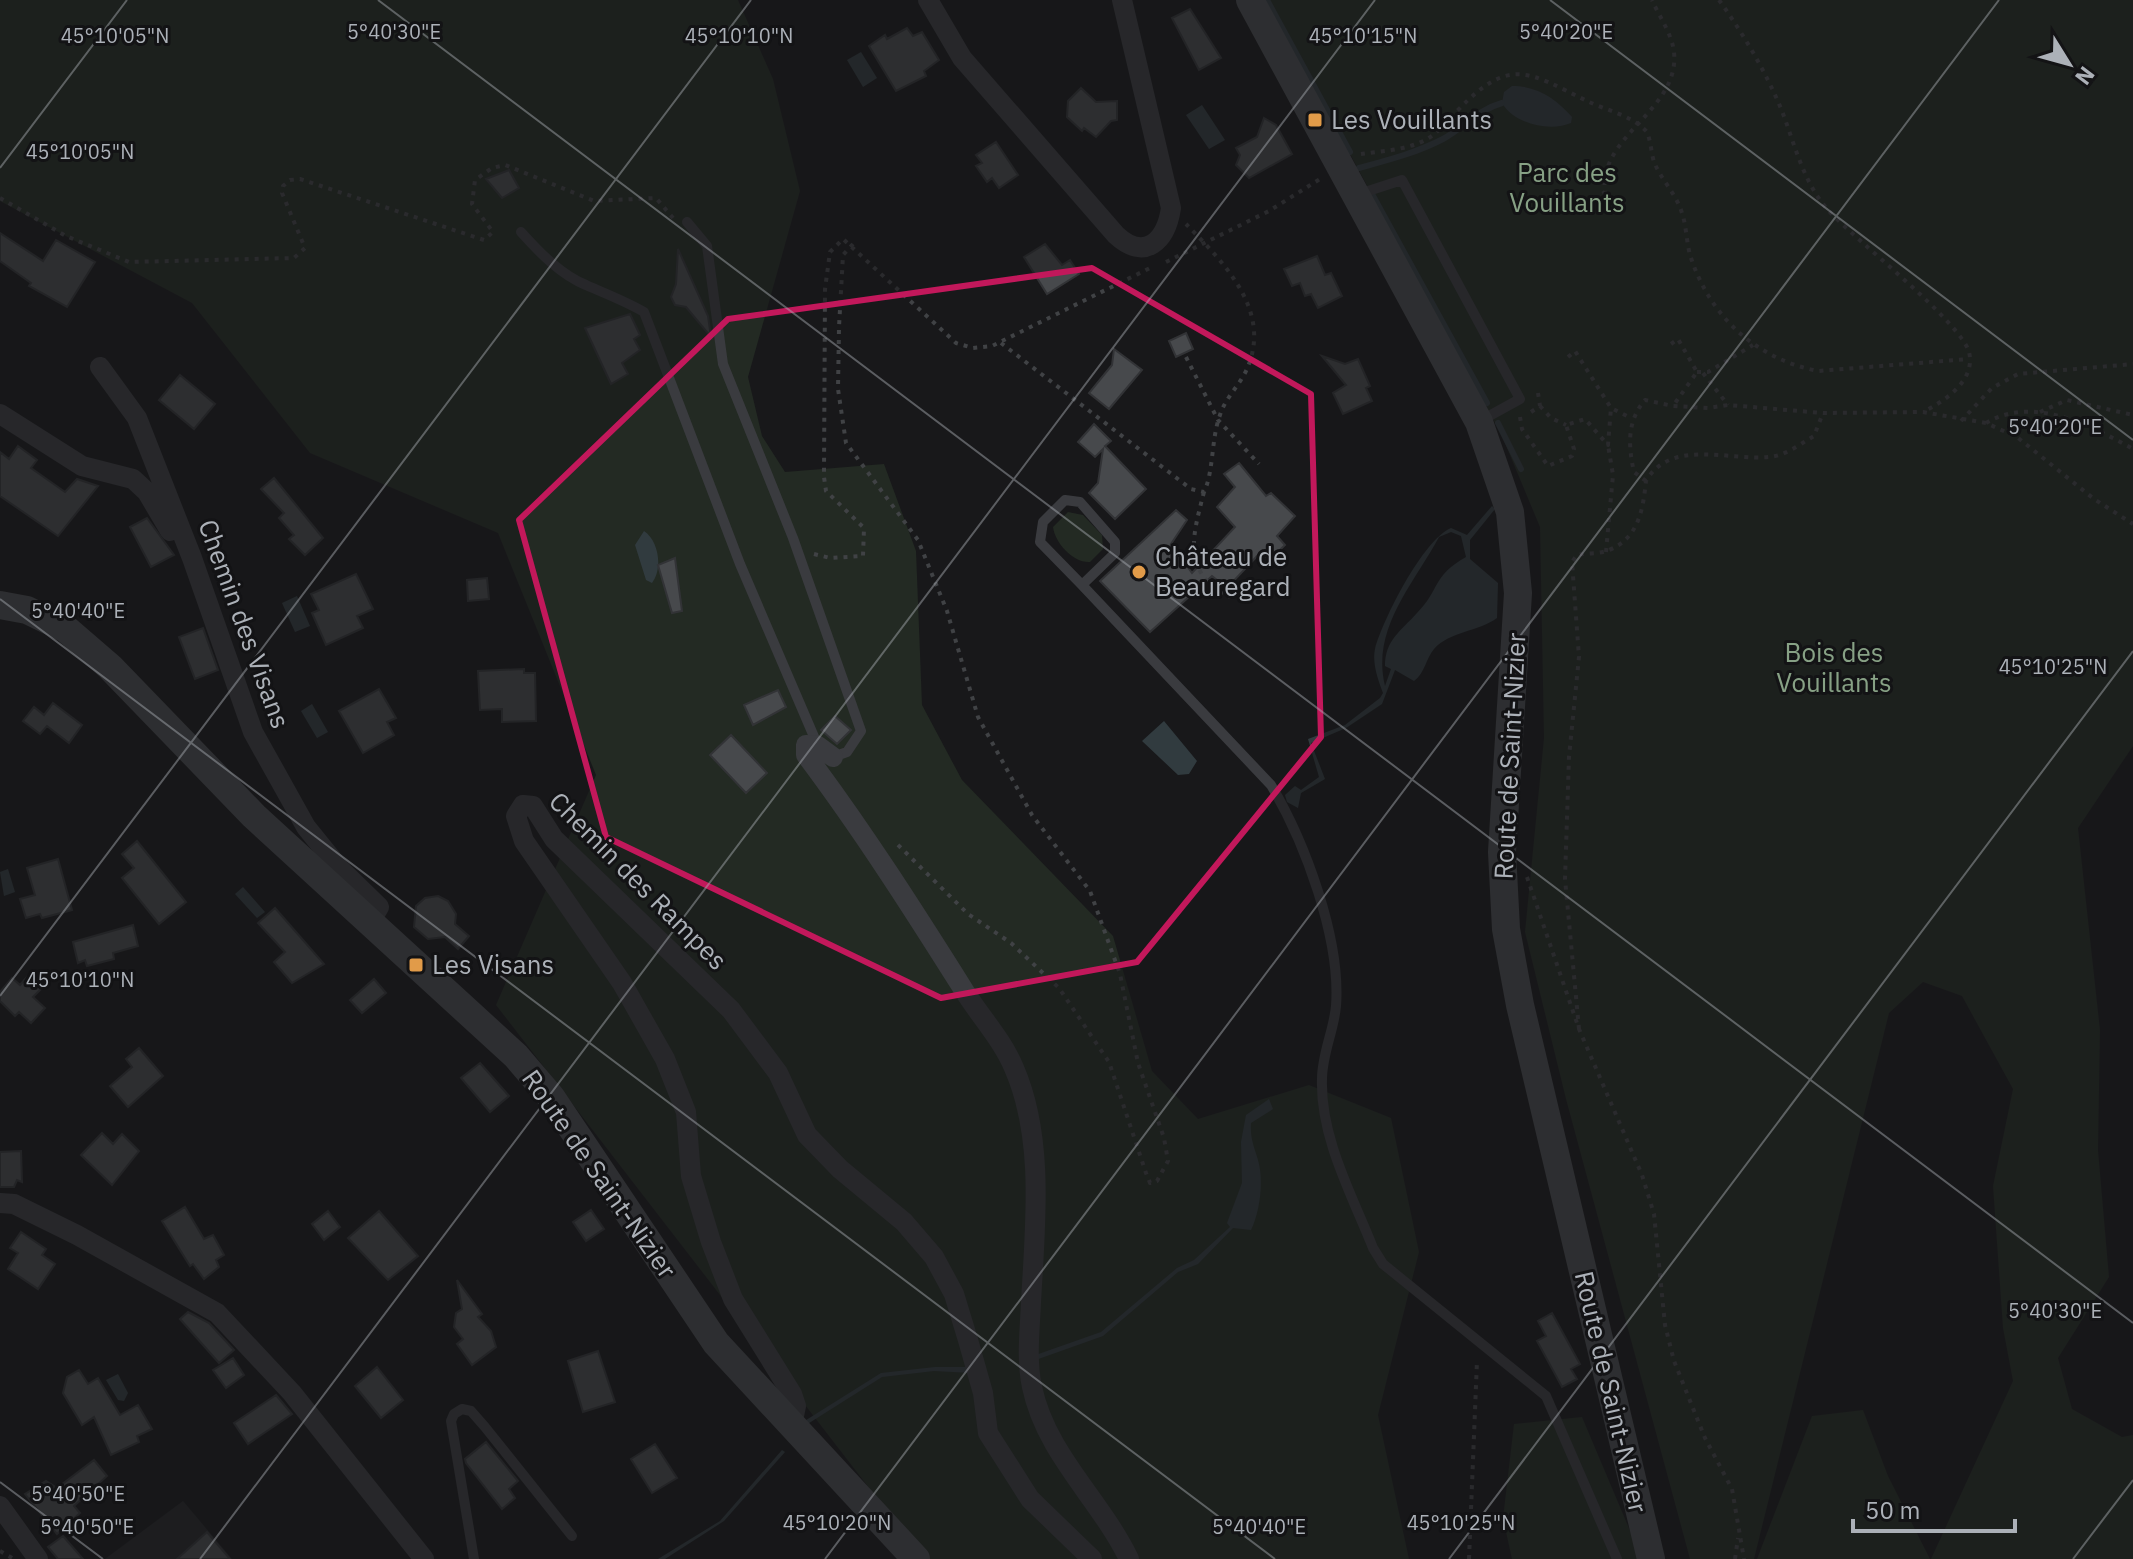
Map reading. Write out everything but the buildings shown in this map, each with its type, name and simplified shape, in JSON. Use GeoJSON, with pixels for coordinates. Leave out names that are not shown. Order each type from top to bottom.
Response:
{"type":"FeatureCollection","features":[{"type":"Feature","properties":{"kind":"main road","name":"Route de Saint-Nizier"},"geometry":{"type":"LineString","coordinates":[[1250,0],[1479,422],[1510,512],[1518,593],[1502,852],[1506,929],[1520,1005],[1651,1559]]}},
{"type":"Feature","properties":{"kind":"main road","name":"Route de Saint-Nizier"},"geometry":{"type":"LineString","coordinates":[[0,605],[27,610],[66,629],[110,667],[254,816],[369,924],[477,1019],[535,1076],[699,1319],[753,1385],[916,1559]]}},
{"type":"Feature","properties":{"kind":"street"},"geometry":{"type":"LineString","coordinates":[[928,0],[962,58],[1128,247],[1142,248],[1157,242],[1168,230],[1171,208],[1122,0]]}},
{"type":"Feature","properties":{"kind":"street","name":"Chemin des Visans"},"geometry":{"type":"LineString","coordinates":[[100,367],[137,418],[253,732],[306,827],[340,869],[379,907],[369,924]]}},
{"type":"Feature","properties":{"kind":"street"},"geometry":{"type":"LineString","coordinates":[[0,414],[82,466],[133,479],[153,501],[200,583]]}},
{"type":"Feature","properties":{"kind":"street"},"geometry":{"type":"LineString","coordinates":[[826,752],[806,745],[806,755],[874,850],[1014,1067],[1030,1124],[1036,1212],[1029,1343],[1031,1382],[1039,1416],[1080,1488],[1111,1523],[1129,1559]]}},
{"type":"Feature","properties":{"kind":"street","name":"Chemin des Rampes"},"geometry":{"type":"LineString","coordinates":[[792,1425],[796,1406],[792,1394],[733,1299],[711,1242],[691,1176],[686,1112],[665,1059],[622,983],[524,841],[516,816],[523,805],[533,806],[554,839],[731,1010],[778,1073],[807,1135],[840,1169],[904,1222],[934,1257],[954,1294],[974,1358],[988,1433],[1030,1499],[1092,1559]]}},
{"type":"Feature","properties":{"kind":"street"},"geometry":{"type":"LineString","coordinates":[[0,1203],[14,1204],[77,1235],[217,1313],[292,1393],[424,1559]]}},
{"type":"Feature","properties":{"kind":"street"},"geometry":{"type":"LineString","coordinates":[[0,1506],[38,1559]]}},
{"type":"Feature","properties":{"kind":"lane"},"geometry":{"type":"LineString","coordinates":[[1357,195],[1402,180],[1520,399],[1479,422]]}},
{"type":"Feature","properties":{"kind":"lane"},"geometry":{"type":"LineString","coordinates":[[521,232],[542,255],[584,285],[615,295],[644,312],[740,564],[826,752],[847,752],[861,731],[793,538],[723,364],[707,246],[687,222]]}},
{"type":"Feature","properties":{"kind":"lane"},"geometry":{"type":"LineString","coordinates":[[1082,585],[1115,553],[1115,542],[1080,502],[1065,500],[1043,522],[1040,542],[1271,785],[1292,820],[1330,942],[1334,975],[1336,1006],[1322,1078],[1328,1130],[1373,1248],[1383,1264],[1546,1396],[1617,1559]]}},
{"type":"Feature","properties":{"kind":"lane"},"geometry":{"type":"LineString","coordinates":[[474,1559],[451,1421],[454,1414],[462,1409],[471,1411],[485,1427],[572,1536]]}},
{"type":"Feature","properties":{"kind":"path"},"geometry":{"type":"LineString","coordinates":[[1594,199],[1605,192],[1603,177],[1610,156],[1639,125],[1665,86],[1674,57],[1671,40],[1652,0]]}},
{"type":"Feature","properties":{"kind":"path"},"geometry":{"type":"LineString","coordinates":[[1719,0],[1744,35],[1781,110],[1798,160],[1825,207],[1958,334],[1969,359],[1969,370],[1955,390],[1923,412]]}},
{"type":"Feature","properties":{"kind":"path"},"geometry":{"type":"LineString","coordinates":[[1350,156],[1420,143],[1491,82],[1516,71],[1639,125],[1647,132],[1655,165],[1681,209],[1690,256],[1701,283],[1723,318],[1753,345],[1800,367],[1818,371],[1969,359]]}},
{"type":"Feature","properties":{"kind":"path"},"geometry":{"type":"LineString","coordinates":[[0,198],[66,236],[129,262],[294,258],[305,248],[282,193],[283,186],[290,180],[300,179],[484,240],[493,232],[472,204],[475,180],[492,168],[505,165],[594,201],[656,198],[668,217],[687,222]]}},
{"type":"Feature","properties":{"kind":"path"},"geometry":{"type":"LineString","coordinates":[[793,538],[808,552],[830,558],[863,556],[864,528],[826,491],[824,477],[825,289],[830,252],[843,239],[853,244],[890,283],[956,343],[973,348],[1001,342],[1095,293],[1205,244],[1269,211],[1318,181],[1323,174]]}},
{"type":"Feature","properties":{"kind":"path"},"geometry":{"type":"LineString","coordinates":[[1171,208],[1230,271],[1248,302],[1255,324],[1253,350],[1245,373],[1223,405],[1218,420],[1209,457],[1209,482],[1204,492],[1194,564],[1202,580],[1228,597],[1235,596],[1246,580]]}},
{"type":"Feature","properties":{"kind":"path"},"geometry":{"type":"LineString","coordinates":[[853,244],[843,255],[839,327],[838,389],[846,443],[918,540],[961,652],[978,717],[1032,815],[1090,891],[1120,974],[1138,1063],[1164,1138],[1168,1161],[1157,1181],[1150,1183],[1109,1062],[1059,988],[1011,943],[968,914],[888,834]]}},
{"type":"Feature","properties":{"kind":"path"},"geometry":{"type":"LineString","coordinates":[[1671,344],[1678,339],[1728,405]]}},
{"type":"Feature","properties":{"kind":"path"},"geometry":{"type":"LineString","coordinates":[[1001,342],[1191,489],[1204,492]]}},
{"type":"Feature","properties":{"kind":"path"},"geometry":{"type":"LineString","coordinates":[[1673,406],[1700,372],[1753,345]]}},
{"type":"Feature","properties":{"kind":"path"},"geometry":{"type":"LineString","coordinates":[[1568,357],[1575,351],[1611,408],[1631,418]]}},
{"type":"Feature","properties":{"kind":"path"},"geometry":{"type":"LineString","coordinates":[[1186,357],[1218,420],[1259,464]]}},
{"type":"Feature","properties":{"kind":"path"},"geometry":{"type":"LineString","coordinates":[[1961,421],[1992,388],[2018,374],[2133,364]]}},
{"type":"Feature","properties":{"kind":"path"},"geometry":{"type":"LineString","coordinates":[[1538,393],[1540,406],[1551,418],[1566,425],[1585,419],[1608,445]]}},
{"type":"Feature","properties":{"kind":"path"},"geometry":{"type":"LineString","coordinates":[[1646,481],[1634,472],[1631,418],[1645,400],[1673,406],[1728,405],[1823,413],[1923,412],[1986,423],[2017,437],[2094,499],[2133,524]]}},
{"type":"Feature","properties":{"kind":"path"},"geometry":{"type":"LineString","coordinates":[[2038,413],[2067,400],[2133,415]]}},
{"type":"Feature","properties":{"kind":"path"},"geometry":{"type":"LineString","coordinates":[[1540,406],[1522,415],[1519,423],[1545,464],[1552,465],[1574,452],[1566,425]]}},
{"type":"Feature","properties":{"kind":"path"},"geometry":{"type":"LineString","coordinates":[[1606,552],[1613,475],[1608,445],[1611,408]]}},
{"type":"Feature","properties":{"kind":"path"},"geometry":{"type":"LineString","coordinates":[[1986,423],[2005,411],[2082,420],[2133,449]]}},
{"type":"Feature","properties":{"kind":"path"},"geometry":{"type":"LineString","coordinates":[[1579,1029],[1565,879],[1569,757],[1579,657],[1572,562],[1577,555],[1606,552],[1638,524],[1645,506],[1646,481],[1660,465],[1680,457],[1715,453],[1770,457],[1791,450],[1814,436],[1823,413]]}},
{"type":"Feature","properties":{"kind":"path"},"geometry":{"type":"LineString","coordinates":[[1502,852],[1530,881],[1579,1029],[1642,1175],[1654,1214],[1665,1325],[1674,1361],[1705,1438],[1732,1489],[1744,1559]]}},
{"type":"Feature","properties":{"kind":"path"},"geometry":{"type":"LineString","coordinates":[[1469,1559],[1478,1339]]}},
{"type":"Feature","properties":{"kind":"path"},"geometry":{"type":"LineString","coordinates":[[1735,1559],[1739,1530]]}},
{"type":"Feature","properties":{"kind":"path"},"geometry":{"type":"LineString","coordinates":[[0,1551],[13,1559]]}},
{"type":"Feature","properties":{"kind":"highlighted area"},"geometry":{"type":"Polygon","coordinates":[[[1092,268],[1311,394],[1321,737],[1137,962],[941,998],[606,837],[519,520],[728,319],[1092,268]]]}},
{"type":"Feature","properties":{"kind":"shaded area"},"geometry":{"type":"Polygon","coordinates":[[[861,52],[877,78],[863,87],[847,60],[861,52]]]}},
{"type":"Feature","properties":{"kind":"shaded area"},"geometry":{"type":"Polygon","coordinates":[[[1512,86],[1530,88],[1546,95],[1572,117],[1571,123],[1543,126],[1515,116],[1502,103],[1504,92],[1512,86]]]}},
{"type":"Feature","properties":{"kind":"shaded area"},"geometry":{"type":"Polygon","coordinates":[[[1202,105],[1225,140],[1209,149],[1186,115],[1202,105]]]}},
{"type":"Feature","properties":{"kind":"shaded area"},"geometry":{"type":"Polygon","coordinates":[[[1492,506],[1495,509],[1470,540],[1470,559],[1498,583],[1497,618],[1441,643],[1414,681],[1395,670],[1382,704],[1346,728],[1311,743],[1325,779],[1301,793],[1298,808],[1287,802],[1285,795],[1295,786],[1301,790],[1319,777],[1308,739],[1345,725],[1383,693],[1375,666],[1375,649],[1386,619],[1417,564],[1440,535],[1451,528],[1467,535],[1492,506]],[[1451,532],[1439,537],[1397,608],[1384,645],[1382,665],[1385,686],[1391,669],[1385,666],[1391,643],[1424,605],[1447,571],[1466,557],[1461,536],[1451,532]]]}},
{"type":"Feature","properties":{"kind":"shaded area"},"geometry":{"type":"Polygon","coordinates":[[[644,531],[653,541],[658,556],[658,570],[652,583],[646,580],[635,545],[644,531]]]}},
{"type":"Feature","properties":{"kind":"shaded area"},"geometry":{"type":"Polygon","coordinates":[[[297,596],[310,626],[295,632],[282,603],[297,596]]]}},
{"type":"Feature","properties":{"kind":"shaded area"},"geometry":{"type":"Polygon","coordinates":[[[312,704],[328,732],[317,738],[301,711],[312,704]]]}},
{"type":"Feature","properties":{"kind":"shaded area"},"geometry":{"type":"Polygon","coordinates":[[[1164,721],[1197,761],[1189,774],[1178,775],[1142,741],[1164,721]]]}},
{"type":"Feature","properties":{"kind":"shaded area"},"geometry":{"type":"Polygon","coordinates":[[[8,869],[15,892],[4,896],[0,872],[8,869]]]}},
{"type":"Feature","properties":{"kind":"shaded area"},"geometry":{"type":"Polygon","coordinates":[[[243,887],[265,912],[257,918],[235,894],[243,887]]]}},
{"type":"Feature","properties":{"kind":"shaded area"},"geometry":{"type":"Polygon","coordinates":[[[1269,1099],[1273,1109],[1251,1123],[1261,1186],[1251,1230],[1233,1228],[1198,1264],[1178,1272],[1103,1336],[1030,1362],[1030,1357],[1101,1332],[1177,1268],[1194,1260],[1230,1227],[1227,1223],[1242,1183],[1241,1142],[1246,1115],[1269,1099]]]}},
{"type":"Feature","properties":{"kind":"shaded area"},"geometry":{"type":"Polygon","coordinates":[[[969,1367],[972,1373],[934,1371],[882,1377],[806,1425],[803,1422],[881,1373],[969,1367]]]}},
{"type":"Feature","properties":{"kind":"shaded area"},"geometry":{"type":"Polygon","coordinates":[[[118,1374],[128,1393],[124,1401],[118,1400],[106,1380],[118,1374]]]}},
{"type":"Feature","properties":{"kind":"shaded area"},"geometry":{"type":"Polygon","coordinates":[[[782,1450],[785,1452],[724,1521],[665,1559],[658,1559],[720,1521],[782,1450]]]}},
{"type":"Feature","properties":{"kind":"shaded area"},"geometry":{"type":"Polygon","coordinates":[[[183,1501],[232,1559],[105,1559],[183,1501]]]}},
{"type":"Feature","properties":{"kind":"green space"},"geometry":{"type":"Polygon","coordinates":[[[0,0],[738,0],[773,79],[800,191],[748,377],[762,436],[785,472],[884,464],[916,551],[922,705],[962,780],[1113,936],[1152,1071],[1198,1119],[1309,1085],[1391,1118],[1419,1252],[1378,1415],[1409,1559],[924,1559],[496,1005],[596,775],[498,533],[310,453],[192,303],[0,201],[0,0]]]}},
{"type":"Feature","properties":{"kind":"green space","name":"Bois des Vouillants"},"geometry":{"type":"Polygon","coordinates":[[[1267,0],[2133,0],[2133,746],[2078,828],[2100,1030],[2098,1150],[2109,1277],[2058,1358],[2072,1409],[2122,1437],[2133,1435],[2133,1559],[1931,1559],[2013,1381],[2003,1328],[1993,1186],[2013,1089],[1962,996],[1923,982],[1889,1013],[1754,1559],[1690,1559],[1566,1099],[1525,932],[1544,738],[1540,527],[1502,436],[1267,0]]]}},
{"type":"Feature","properties":{"kind":"green space"},"geometry":{"type":"Polygon","coordinates":[[[1068,512],[1083,515],[1102,535],[1103,549],[1090,562],[1071,556],[1054,533],[1053,527],[1068,512]]]}},
{"type":"Feature","properties":{"kind":"green space"},"geometry":{"type":"Polygon","coordinates":[[[1863,1410],[1888,1476],[1930,1559],[1757,1559],[1812,1416],[1863,1410]]]}},
{"type":"Feature","properties":{"kind":"green space"},"geometry":{"type":"Polygon","coordinates":[[[1582,1417],[1642,1559],[1512,1559],[1503,1518],[1514,1424],[1582,1417]]]}},
{"type":"Feature","properties":{"kind":"waterway"},"geometry":{"type":"LineString","coordinates":[[1267,0],[1350,152]]}},
{"type":"Feature","properties":{"kind":"waterway"},"geometry":{"type":"LineString","coordinates":[[1359,168],[1433,144],[1485,110],[1502,103]]}},
{"type":"Feature","properties":{"kind":"waterway"},"geometry":{"type":"LineString","coordinates":[[1372,194],[1487,403]]}},
{"type":"Feature","properties":{"kind":"waterway"},"geometry":{"type":"LineString","coordinates":[[1498,423],[1521,469]]}},
{"type":"Feature","properties":{"kind":"place","name":"Les Vouillants"},"geometry":{"type":"Point","coordinates":[1315,120]}},
{"type":"Feature","properties":{"kind":"place","name":"Château de Beauregard"},"geometry":{"type":"Point","coordinates":[1139,572]}},
{"type":"Feature","properties":{"kind":"place","name":"Les Visans"},"geometry":{"type":"Point","coordinates":[416,965]}},
{"type":"Feature","properties":{"kind":"park label","name":"Parc des Vouillants"},"geometry":{"type":"Point","coordinates":[1567,188]}}]}
